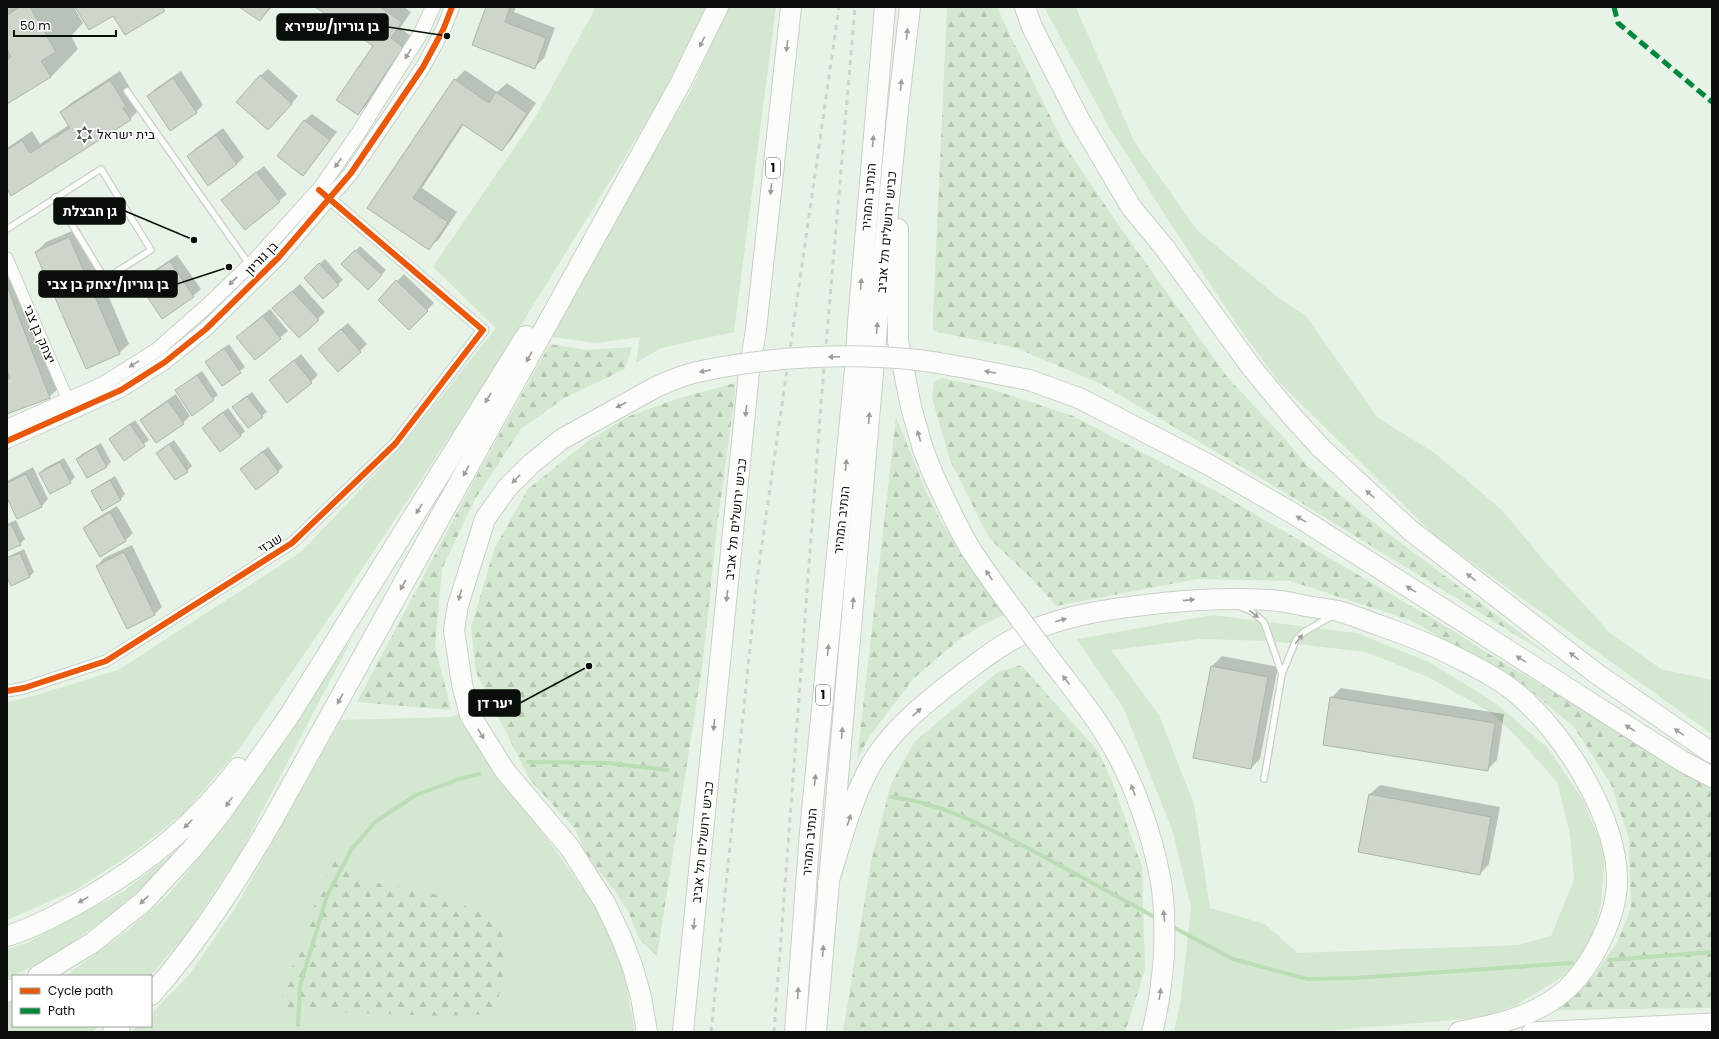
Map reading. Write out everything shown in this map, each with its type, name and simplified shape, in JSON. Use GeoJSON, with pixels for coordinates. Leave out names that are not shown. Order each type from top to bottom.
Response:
{"type":"FeatureCollection","features":[{"type":"Feature","properties":{"kind":"highway"},"geometry":{"type":"LineString","coordinates":[[152,994],[172,972],[218,908],[273,819],[663,115],[700,47],[718,7]]}},
{"type":"Feature","properties":{"kind":"highway","name":"כביש ירושלים תל אביב"},"geometry":{"type":"LineString","coordinates":[[683,1032],[749,372],[756,330],[791,7]]}},
{"type":"Feature","properties":{"kind":"highway","name":"הנתיב המהיר"},"geometry":{"type":"LineString","coordinates":[[795,1032],[810,832],[856,359],[858,315],[892,60],[885,7]]}},
{"type":"Feature","properties":{"kind":"highway","name":"כביש ירושלים תל אביב"},"geometry":{"type":"LineString","coordinates":[[816,1032],[828,883],[898,110],[892,60],[910,7]]}},
{"type":"Feature","properties":{"kind":"highway"},"geometry":{"type":"LineString","coordinates":[[1025,7],[1032,27],[1079,119],[1131,207],[1164,247],[1252,368],[1315,443],[1410,530],[1597,674],[1712,753]]}},
{"type":"Feature","properties":{"kind":"highway"},"geometry":{"type":"LineString","coordinates":[[898,110],[898,341],[911,407],[923,449],[932,472],[956,524],[972,552],[1091,712],[1114,749],[1130,783],[1152,845],[1157,865],[1160,878],[1165,926],[1163,978],[1152,1032]]}},
{"type":"Feature","properties":{"kind":"highway"},"geometry":{"type":"LineString","coordinates":[[40,975],[92,943],[115,926],[144,901],[193,848],[221,813],[289,716],[396,547],[663,115]]}},
{"type":"Feature","properties":{"kind":"highway"},"geometry":{"type":"LineString","coordinates":[[647,1032],[641,997],[632,965],[622,936],[605,903],[570,848],[505,771],[470,715],[462,684],[454,630],[458,605],[485,518],[507,488],[531,464],[562,439],[596,418],[656,387],[691,374],[762,361],[836,356],[917,360],[963,366],[1029,380],[1079,398],[1211,466],[1294,514],[1675,757],[1712,777]]}},
{"type":"Feature","properties":{"kind":"highway"},"geometry":{"type":"LineString","coordinates":[[7,936],[43,922],[103,888],[165,845],[188,826],[233,775],[314,658],[396,547]]}},
{"type":"Feature","properties":{"kind":"highway"},"geometry":{"type":"LineString","coordinates":[[828,883],[859,788],[878,754],[898,729],[934,695],[978,662],[1011,640],[1029,631],[1059,620],[1125,606],[1200,599],[1281,601],[1339,611],[1426,641],[1492,676],[1514,691],[1532,707],[1552,729],[1574,759],[1590,789],[1609,834],[1615,854],[1618,881],[1612,910],[1603,938],[1576,979],[1562,993],[1533,1011],[1486,1026],[1459,1032]]}},
{"type":"Feature","properties":{"kind":"highway"},"geometry":{"type":"LineString","coordinates":[[1532,1032],[1712,1023]]}},
{"type":"Feature","properties":{"kind":"street","name":"בן גוריון"},"geometry":{"type":"LineString","coordinates":[[7,427],[121,390],[165,362],[206,329],[279,257],[324,194],[359,132],[422,31],[433,7]]}},
{"type":"Feature","properties":{"kind":"street","name":"בן גוריון"},"geometry":{"type":"LineString","coordinates":[[7,441],[71,406],[157,350],[208,305],[324,194],[351,173],[423,67],[443,30],[452,7]]}},
{"type":"Feature","properties":{"kind":"street","name":"שבזי"},"geometry":{"type":"LineString","coordinates":[[7,691],[24,688],[106,661],[292,543],[395,444],[483,330],[324,194]]}},
{"type":"Feature","properties":{"kind":"street","name":"יצחק בן צבי"},"geometry":{"type":"LineString","coordinates":[[7,258],[71,406]]}},
{"type":"Feature","properties":{"kind":"lane"},"geometry":{"type":"LineString","coordinates":[[127,92],[249,266]]}},
{"type":"Feature","properties":{"kind":"lane"},"geometry":{"type":"LineString","coordinates":[[7,229],[55,197],[101,169],[151,250],[105,278],[55,197]]}},
{"type":"Feature","properties":{"kind":"lane"},"geometry":{"type":"LineString","coordinates":[[1218,599],[1251,610],[1264,622],[1282,674]]}},
{"type":"Feature","properties":{"kind":"lane"},"geometry":{"type":"LineString","coordinates":[[1264,779],[1282,674],[1296,640],[1304,632],[1339,611]]}},
{"type":"Feature","properties":{"kind":"green space"},"geometry":{"type":"Polygon","coordinates":[[[596,7],[706,7],[657,105],[489,377],[358,575],[243,744],[185,812],[137,850],[75,890],[7,920],[7,702],[30,697],[118,670],[301,552],[400,448],[496,328],[433,267],[536,116],[596,7]]]}},
{"type":"Feature","properties":{"kind":"green space"},"geometry":{"type":"Polygon","coordinates":[[[728,7],[776,7],[734,332],[661,348],[636,363],[640,337],[596,343],[545,336],[621,205],[690,92],[728,7]]]}},
{"type":"Feature","properties":{"kind":"green space"},"geometry":{"type":"Polygon","coordinates":[[[947,7],[997,7],[1065,146],[1120,227],[1228,378],[1286,440],[1306,465],[1364,515],[1555,659],[1279,489],[1101,384],[1016,348],[933,331],[947,7]]]}},
{"type":"Feature","properties":{"kind":"green space"},"geometry":{"type":"Polygon","coordinates":[[[1044,7],[1076,7],[1134,141],[1197,230],[1280,299],[1306,316],[1377,417],[1436,454],[1503,511],[1546,563],[1610,633],[1661,669],[1712,680],[1712,734],[1436,537],[1279,382],[1236,323],[1194,260],[1109,127],[1044,7]]]}},
{"type":"Feature","properties":{"kind":"green space"},"geometry":{"type":"Polygon","coordinates":[[[550,344],[586,350],[632,347],[625,369],[564,398],[521,429],[475,499],[442,569],[435,646],[451,710],[357,702],[478,473],[550,344]]]}},
{"type":"Feature","properties":{"kind":"green space"},"geometry":{"type":"Polygon","coordinates":[[[942,378],[988,388],[1073,416],[1212,489],[1457,633],[1479,648],[1712,787],[1712,1008],[1557,1010],[1594,975],[1618,941],[1631,908],[1629,839],[1611,784],[1574,727],[1525,686],[1410,620],[1290,581],[1197,579],[1056,606],[1030,577],[989,538],[950,460],[932,398],[934,382],[942,378]]]}},
{"type":"Feature","properties":{"kind":"green space"},"geometry":{"type":"Polygon","coordinates":[[[735,383],[735,393],[717,527],[703,661],[657,956],[639,939],[628,911],[587,855],[575,829],[530,780],[476,672],[471,627],[495,547],[528,489],[588,441],[627,417],[676,399],[735,383]]]}},
{"type":"Feature","properties":{"kind":"green space"},"geometry":{"type":"Polygon","coordinates":[[[896,417],[927,494],[940,519],[1004,615],[962,637],[913,679],[869,737],[857,760],[896,417]]]}},
{"type":"Feature","properties":{"kind":"green space"},"geometry":{"type":"Polygon","coordinates":[[[1213,615],[1356,633],[1429,662],[1494,702],[1547,747],[1583,800],[1605,853],[1601,905],[1590,945],[1568,973],[1517,1005],[1479,1018],[1311,1032],[1174,1032],[1181,999],[1191,907],[1173,832],[1123,707],[1077,639],[1213,615]],[[1201,639],[1111,650],[1159,715],[1194,804],[1210,908],[1265,924],[1298,953],[1518,945],[1551,936],[1574,880],[1570,835],[1557,782],[1515,735],[1490,712],[1428,677],[1366,652],[1270,641],[1201,639]]]}},
{"type":"Feature","properties":{"kind":"green space"},"geometry":{"type":"Polygon","coordinates":[[[354,635],[239,855],[185,936],[151,975],[67,975],[129,929],[167,896],[204,852],[241,803],[354,635]]]}},
{"type":"Feature","properties":{"kind":"green space"},"geometry":{"type":"Polygon","coordinates":[[[1021,665],[1098,751],[1112,781],[1142,867],[1145,970],[1125,1032],[843,1032],[871,862],[891,784],[914,742],[998,672],[1021,665]]]}},
{"type":"Feature","properties":{"kind":"green space"},"geometry":{"type":"Polygon","coordinates":[[[460,713],[483,754],[552,845],[598,911],[617,949],[626,982],[635,1032],[131,1032],[137,1027],[152,1027],[152,1013],[189,975],[234,910],[341,720],[451,717],[460,713]]]}},
{"type":"Feature","properties":{"kind":"green space"},"geometry":{"type":"Polygon","coordinates":[[[176,851],[139,892],[98,924],[52,956],[15,975],[12,975],[7,979],[7,949],[25,944],[124,891],[176,851]]]}},
{"type":"Feature","properties":{"kind":"green space"},"geometry":{"type":"Polygon","coordinates":[[[338,854],[348,867],[364,881],[426,891],[491,916],[507,943],[503,977],[494,1016],[489,1014],[444,1016],[302,1011],[279,1008],[288,977],[307,932],[317,895],[338,854]]]}},
{"type":"Feature","properties":{"kind":"green space"},"geometry":{"type":"Polygon","coordinates":[[[12,1002],[12,1027],[98,1027],[92,1032],[7,1032],[7,1004],[12,1002]]]}},
{"type":"Feature","properties":{"kind":"building"},"geometry":{"type":"Polygon","coordinates":[[[20,7],[30,7],[56,52],[41,61],[51,77],[7,104],[7,60],[11,57],[7,50],[7,15],[20,7]]]}},
{"type":"Feature","properties":{"kind":"building"},"geometry":{"type":"Polygon","coordinates":[[[75,7],[162,7],[165,11],[125,35],[113,16],[89,30],[75,7]]]}},
{"type":"Feature","properties":{"kind":"building"},"geometry":{"type":"Polygon","coordinates":[[[239,7],[270,7],[260,21],[239,7]]]}},
{"type":"Feature","properties":{"kind":"building"},"geometry":{"type":"Polygon","coordinates":[[[315,7],[380,7],[402,22],[391,38],[403,47],[358,115],[336,100],[373,46],[315,7]]]}},
{"type":"Feature","properties":{"kind":"building"},"geometry":{"type":"Polygon","coordinates":[[[486,7],[510,7],[505,22],[546,38],[535,69],[472,45],[486,7]]]}},
{"type":"Feature","properties":{"kind":"building"},"geometry":{"type":"Polygon","coordinates":[[[260,75],[292,104],[268,130],[236,102],[260,75]]]}},
{"type":"Feature","properties":{"kind":"building"},"geometry":{"type":"Polygon","coordinates":[[[173,78],[197,113],[170,131],[147,96],[173,78]]]}},
{"type":"Feature","properties":{"kind":"building"},"geometry":{"type":"Polygon","coordinates":[[[454,79],[489,103],[496,92],[527,113],[502,151],[462,124],[413,198],[448,222],[429,250],[367,208],[454,79]]]}},
{"type":"Feature","properties":{"kind":"building","name":"בית ישראל"},"geometry":{"type":"Polygon","coordinates":[[[110,80],[126,106],[123,108],[131,120],[11,196],[7,189],[7,150],[22,140],[30,153],[70,128],[60,112],[110,80]]]}},
{"type":"Feature","properties":{"kind":"building"},"geometry":{"type":"Polygon","coordinates":[[[304,120],[330,140],[303,176],[277,156],[304,120]]]}},
{"type":"Feature","properties":{"kind":"building"},"geometry":{"type":"Polygon","coordinates":[[[216,135],[237,164],[208,186],[187,156],[216,135]]]}},
{"type":"Feature","properties":{"kind":"building"},"geometry":{"type":"Polygon","coordinates":[[[256,172],[280,202],[245,230],[221,200],[256,172]]]}},
{"type":"Feature","properties":{"kind":"building"},"geometry":{"type":"Polygon","coordinates":[[[69,237],[120,354],[86,369],[35,252],[69,237]]]}},
{"type":"Feature","properties":{"kind":"building"},"geometry":{"type":"Polygon","coordinates":[[[355,250],[382,275],[368,290],[341,264],[355,250]]]}},
{"type":"Feature","properties":{"kind":"building"},"geometry":{"type":"Polygon","coordinates":[[[170,261],[194,297],[162,319],[138,283],[170,261]]]}},
{"type":"Feature","properties":{"kind":"building"},"geometry":{"type":"Polygon","coordinates":[[[319,263],[339,285],[323,299],[304,278],[319,263]]]}},
{"type":"Feature","properties":{"kind":"building"},"geometry":{"type":"Polygon","coordinates":[[[396,280],[428,311],[409,330],[378,300],[396,280]]]}},
{"type":"Feature","properties":{"kind":"building"},"geometry":{"type":"Polygon","coordinates":[[[7,286],[50,398],[7,414],[7,380],[10,378],[7,370],[7,286]]]}},
{"type":"Feature","properties":{"kind":"building"},"geometry":{"type":"Polygon","coordinates":[[[292,291],[319,320],[299,338],[272,308],[292,291]]]}},
{"type":"Feature","properties":{"kind":"building"},"geometry":{"type":"Polygon","coordinates":[[[263,316],[281,339],[255,360],[236,337],[263,316]]]}},
{"type":"Feature","properties":{"kind":"building"},"geometry":{"type":"Polygon","coordinates":[[[341,329],[361,352],[338,372],[318,349],[341,329]]]}},
{"type":"Feature","properties":{"kind":"building"},"geometry":{"type":"Polygon","coordinates":[[[224,348],[241,373],[222,386],[205,362],[224,348]]]}},
{"type":"Feature","properties":{"kind":"building"},"geometry":{"type":"Polygon","coordinates":[[[294,360],[312,383],[287,403],[269,380],[294,360]]]}},
{"type":"Feature","properties":{"kind":"building"},"geometry":{"type":"Polygon","coordinates":[[[197,375],[214,400],[192,416],[175,390],[197,375]]]}},
{"type":"Feature","properties":{"kind":"building"},"geometry":{"type":"Polygon","coordinates":[[[247,396],[263,417],[248,428],[232,407],[247,396]]]}},
{"type":"Feature","properties":{"kind":"building"},"geometry":{"type":"Polygon","coordinates":[[[168,401],[184,424],[156,443],[140,420],[168,401]]]}},
{"type":"Feature","properties":{"kind":"building"},"geometry":{"type":"Polygon","coordinates":[[[223,412],[241,436],[220,452],[202,428],[223,412]]]}},
{"type":"Feature","properties":{"kind":"building"},"geometry":{"type":"Polygon","coordinates":[[[130,424],[145,446],[124,461],[109,439],[130,424]]]}},
{"type":"Feature","properties":{"kind":"building"},"geometry":{"type":"Polygon","coordinates":[[[169,444],[188,472],[175,480],[156,453],[169,444]]]}},
{"type":"Feature","properties":{"kind":"building"},"geometry":{"type":"Polygon","coordinates":[[[96,447],[107,467],[87,478],[76,459],[96,447]]]}},
{"type":"Feature","properties":{"kind":"building"},"geometry":{"type":"Polygon","coordinates":[[[263,451],[279,472],[256,490],[240,469],[263,451]]]}},
{"type":"Feature","properties":{"kind":"building"},"geometry":{"type":"Polygon","coordinates":[[[60,462],[71,483],[50,494],[39,473],[60,462]]]}},
{"type":"Feature","properties":{"kind":"building"},"geometry":{"type":"Polygon","coordinates":[[[26,474],[42,507],[17,519],[7,498],[7,483],[26,474]]]}},
{"type":"Feature","properties":{"kind":"building"},"geometry":{"type":"Polygon","coordinates":[[[110,480],[121,500],[102,511],[91,491],[110,480]]]}},
{"type":"Feature","properties":{"kind":"building"},"geometry":{"type":"Polygon","coordinates":[[[110,512],[126,541],[100,557],[83,528],[110,512]]]}},
{"type":"Feature","properties":{"kind":"building"},"geometry":{"type":"Polygon","coordinates":[[[11,524],[21,545],[7,551],[7,526],[11,524]]]}},
{"type":"Feature","properties":{"kind":"building"},"geometry":{"type":"Polygon","coordinates":[[[124,552],[155,615],[127,629],[96,566],[124,552]]]}},
{"type":"Feature","properties":{"kind":"building"},"geometry":{"type":"Polygon","coordinates":[[[20,553],[30,577],[11,586],[7,577],[7,558],[20,553]]]}},
{"type":"Feature","properties":{"kind":"building"},"geometry":{"type":"Polygon","coordinates":[[[1211,666],[1268,677],[1251,769],[1193,758],[1211,666]]]}},
{"type":"Feature","properties":{"kind":"building"},"geometry":{"type":"Polygon","coordinates":[[[1330,697],[1495,723],[1488,771],[1323,745],[1330,697]]]}},
{"type":"Feature","properties":{"kind":"building"},"geometry":{"type":"Polygon","coordinates":[[[1369,794],[1491,817],[1480,875],[1358,852],[1369,794]]]}},
{"type":"Feature","properties":{"kind":"waterway"},"geometry":{"type":"LineString","coordinates":[[528,762],[607,763],[668,770]]}},
{"type":"Feature","properties":{"kind":"waterway"},"geometry":{"type":"LineString","coordinates":[[298,1025],[300,986],[327,896],[351,850],[375,822],[416,795],[459,779],[479,774]]}},
{"type":"Feature","properties":{"kind":"waterway"},"geometry":{"type":"LineString","coordinates":[[891,797],[929,805],[965,818],[1035,852],[1158,919]]}},
{"type":"Feature","properties":{"kind":"waterway"},"geometry":{"type":"LineString","coordinates":[[1171,926],[1233,959],[1307,979],[1355,978],[1572,963]]}},
{"type":"Feature","properties":{"kind":"waterway"},"geometry":{"type":"LineString","coordinates":[[1609,960],[1712,952]]}},
{"type":"Feature","properties":{"kind":"railway"},"geometry":{"type":"LineString","coordinates":[[711,1032],[757,579],[839,7]]}},
{"type":"Feature","properties":{"kind":"railway"},"geometry":{"type":"LineString","coordinates":[[774,1032],[821,404],[855,7]]}},
{"type":"Feature","properties":{"kind":"marked path"},"geometry":{"type":"LineString","coordinates":[[1614,7],[1618,23],[1712,102]]}},
{"type":"Feature","properties":{"kind":"cycle path"},"geometry":{"type":"LineString","coordinates":[[7,441],[121,390],[165,362],[206,329],[279,257],[351,173],[423,67],[443,30],[452,7]]}},
{"type":"Feature","properties":{"kind":"cycle path"},"geometry":{"type":"LineString","coordinates":[[7,691],[24,688],[106,661],[292,543],[395,444],[483,330],[319,190]]}},
{"type":"Feature","properties":{"kind":"place","name":"בן גוריון/שפירא"},"geometry":{"type":"Point","coordinates":[447,36]}},
{"type":"Feature","properties":{"kind":"place","name":"בית ישראל"},"geometry":{"type":"Point","coordinates":[84,134]}},
{"type":"Feature","properties":{"kind":"place","name":"גן חבצלת"},"geometry":{"type":"Point","coordinates":[194,240]}},
{"type":"Feature","properties":{"kind":"place","name":"בן גוריון/יצחק בן צבי"},"geometry":{"type":"Point","coordinates":[229,267]}},
{"type":"Feature","properties":{"kind":"place","name":"יער דן"},"geometry":{"type":"Point","coordinates":[589,666]}}]}
